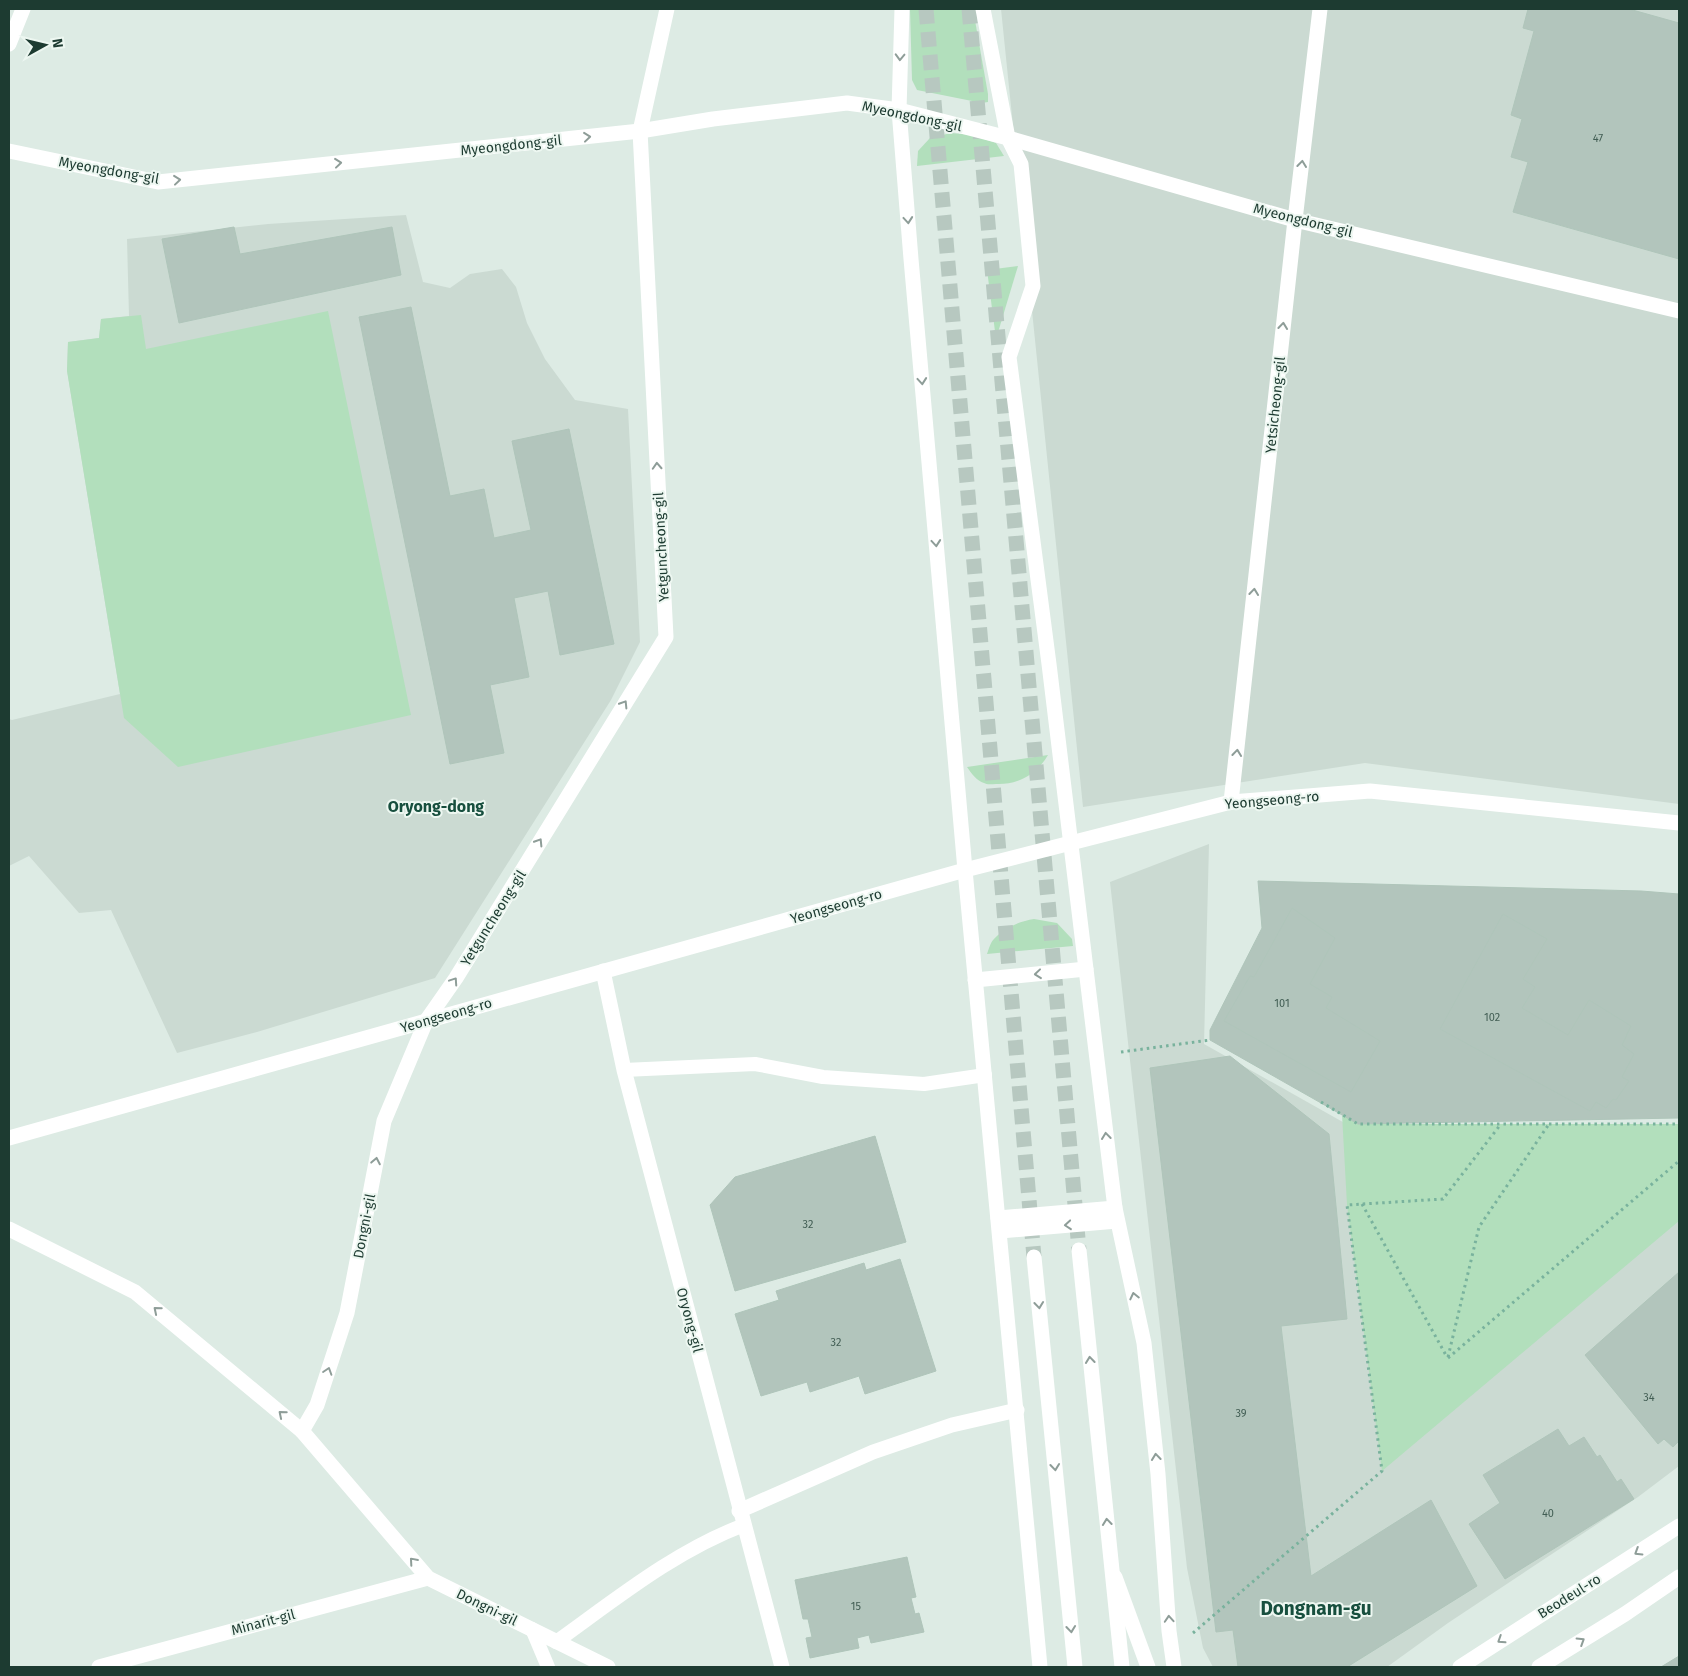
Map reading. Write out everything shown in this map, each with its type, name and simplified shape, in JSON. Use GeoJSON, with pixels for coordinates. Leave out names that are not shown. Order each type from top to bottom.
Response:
{"type":"FeatureCollection","features":[{"type":"Feature","properties":{"kind":"street"},"geometry":{"type":"LineString","coordinates":[[9,44],[23,9]]}},
{"type":"Feature","properties":{"kind":"street","name":"Yetguncheong-gil"},"geometry":{"type":"LineString","coordinates":[[426,1021],[456,978],[666,637],[640,131],[668,9]]}},
{"type":"Feature","properties":{"kind":"street"},"geometry":{"type":"LineString","coordinates":[[902,9],[899,110],[965,870],[1040,1667]]}},
{"type":"Feature","properties":{"kind":"street"},"geometry":{"type":"LineString","coordinates":[[983,9],[1008,138],[1021,164],[1033,286],[1009,357],[1048,654],[1116,1214],[1144,1343],[1158,1474],[1174,1667]]}},
{"type":"Feature","properties":{"kind":"street","name":"Yetsicheong-gil"},"geometry":{"type":"LineString","coordinates":[[1231,802],[1320,9]]}},
{"type":"Feature","properties":{"kind":"street","name":"Myeongdong-gil"},"geometry":{"type":"LineString","coordinates":[[9,151],[158,182],[640,131],[713,119],[847,103],[899,110],[1008,138],[1295,220],[1679,311]]}},
{"type":"Feature","properties":{"kind":"street","name":"Yeongseong-ro"},"geometry":{"type":"LineString","coordinates":[[9,1138],[965,870],[1231,802],[1370,791],[1679,823]]}},
{"type":"Feature","properties":{"kind":"street"},"geometry":{"type":"LineString","coordinates":[[975,980],[1086,969]]}},
{"type":"Feature","properties":{"kind":"street","name":"Oryong-gil"},"geometry":{"type":"LineString","coordinates":[[603,971],[624,1070],[782,1667]]}},
{"type":"Feature","properties":{"kind":"street","name":"Dongni-gil"},"geometry":{"type":"LineString","coordinates":[[302,1431],[317,1405],[347,1313],[384,1121],[426,1021]]}},
{"type":"Feature","properties":{"kind":"street"},"geometry":{"type":"LineString","coordinates":[[999,1224],[1116,1214]]}},
{"type":"Feature","properties":{"kind":"street","name":"Dongni-gil"},"geometry":{"type":"LineString","coordinates":[[9,1229],[135,1292],[302,1431],[428,1578],[608,1667]]}},
{"type":"Feature","properties":{"kind":"street"},"geometry":{"type":"LineString","coordinates":[[1079,1250],[1122,1667]]}},
{"type":"Feature","properties":{"kind":"street"},"geometry":{"type":"LineString","coordinates":[[1034,1257],[1075,1667]]}},
{"type":"Feature","properties":{"kind":"street"},"geometry":{"type":"LineString","coordinates":[[742,1518],[873,1452],[952,1425],[1017,1410]]}},
{"type":"Feature","properties":{"kind":"street","name":"Beodeul-ro"},"geometry":{"type":"LineString","coordinates":[[1460,1667],[1679,1526]]}},
{"type":"Feature","properties":{"kind":"street"},"geometry":{"type":"LineString","coordinates":[[1113,1570],[1148,1667]]}},
{"type":"Feature","properties":{"kind":"street"},"geometry":{"type":"LineString","coordinates":[[1539,1667],[1625,1614],[1679,1577]]}},
{"type":"Feature","properties":{"kind":"street","name":"Minarit-gil"},"geometry":{"type":"LineString","coordinates":[[99,1667],[428,1578]]}},
{"type":"Feature","properties":{"kind":"lane"},"geometry":{"type":"LineString","coordinates":[[624,1070],[755,1064],[823,1077],[924,1084],[985,1075]]}},
{"type":"Feature","properties":{"kind":"lane"},"geometry":{"type":"LineString","coordinates":[[556,1642],[659,1569],[722,1533],[742,1518]]}},
{"type":"Feature","properties":{"kind":"lane","name":"Dongni-gil"},"geometry":{"type":"LineString","coordinates":[[532,1629],[548,1667]]}},
{"type":"Feature","properties":{"kind":"path"},"geometry":{"type":"LineString","coordinates":[[1097,1056],[1210,1040]]}},
{"type":"Feature","properties":{"kind":"path"},"geometry":{"type":"LineString","coordinates":[[1321,1102],[1358,1124],[1679,1124]]}},
{"type":"Feature","properties":{"kind":"path"},"geometry":{"type":"LineString","coordinates":[[1172,1652],[1382,1471],[1347,1205],[1444,1199],[1501,1124]]}},
{"type":"Feature","properties":{"kind":"path"},"geometry":{"type":"LineString","coordinates":[[1448,1358],[1479,1226],[1549,1124]]}},
{"type":"Feature","properties":{"kind":"path"},"geometry":{"type":"LineString","coordinates":[[1448,1358],[1679,1161]]}},
{"type":"Feature","properties":{"kind":"path"},"geometry":{"type":"LineString","coordinates":[[1362,1204],[1448,1358]]}},
{"type":"Feature","properties":{"kind":"shaded area"},"geometry":{"type":"Polygon","coordinates":[[[1001,9],[1679,9],[1679,804],[1365,763],[1083,807],[1001,9]]]}},
{"type":"Feature","properties":{"kind":"shaded area"},"geometry":{"type":"Polygon","coordinates":[[[406,215],[423,282],[450,288],[470,274],[502,269],[516,287],[527,323],[545,359],[575,400],[628,409],[640,642],[611,700],[435,978],[257,1032],[177,1053],[111,910],[79,913],[29,856],[9,866],[9,719],[12,720],[120,694],[67,370],[68,342],[99,338],[101,319],[129,316],[127,239],[268,224],[406,215]]]}},
{"type":"Feature","properties":{"kind":"shaded area"},"geometry":{"type":"Polygon","coordinates":[[[1209,844],[1204,1044],[1357,1130],[1679,1125],[1679,1466],[1638,1497],[1448,1623],[1387,1667],[1213,1667],[1203,1648],[1187,1568],[1110,882],[1209,844]]]}},
{"type":"Feature","properties":{"kind":"green space"},"geometry":{"type":"Polygon","coordinates":[[[910,9],[973,9],[988,102],[982,103],[917,90],[912,80],[910,9]]]}},
{"type":"Feature","properties":{"kind":"green space"},"geometry":{"type":"Polygon","coordinates":[[[951,133],[972,135],[996,143],[1004,156],[917,166],[918,151],[930,138],[951,133]]]}},
{"type":"Feature","properties":{"kind":"green space"},"geometry":{"type":"Polygon","coordinates":[[[1018,266],[996,339],[987,270],[1018,266]]]}},
{"type":"Feature","properties":{"kind":"green space"},"geometry":{"type":"Polygon","coordinates":[[[328,311],[411,715],[178,767],[124,718],[67,371],[68,342],[99,338],[101,319],[141,315],[146,349],[328,311]]]}},
{"type":"Feature","properties":{"kind":"green space"},"geometry":{"type":"Polygon","coordinates":[[[1048,755],[1033,773],[1012,783],[988,784],[981,782],[967,767],[1048,755]]]}},
{"type":"Feature","properties":{"kind":"green space"},"geometry":{"type":"Polygon","coordinates":[[[1034,919],[1057,923],[1072,939],[1073,946],[987,954],[993,941],[1007,928],[1023,921],[1034,919]]]}},
{"type":"Feature","properties":{"kind":"green space"},"geometry":{"type":"Polygon","coordinates":[[[1342,1114],[1358,1124],[1679,1124],[1679,1221],[1382,1471],[1347,1205],[1342,1114]]]}},
{"type":"Feature","properties":{"kind":"building"},"geometry":{"type":"Polygon","coordinates":[[[1528,9],[1629,9],[1679,23],[1679,259],[1513,212],[1528,162],[1511,157],[1522,119],[1511,115],[1534,31],[1523,28],[1528,9]]]}},
{"type":"Feature","properties":{"kind":"building"},"geometry":{"type":"Polygon","coordinates":[[[234,227],[240,254],[392,227],[401,275],[179,323],[162,239],[234,227]]]}},
{"type":"Feature","properties":{"kind":"building"},"geometry":{"type":"Polygon","coordinates":[[[411,307],[450,496],[484,489],[494,538],[531,530],[512,441],[569,429],[614,644],[560,655],[548,591],[514,598],[529,677],[490,685],[504,753],[450,764],[359,317],[411,307]]]}},
{"type":"Feature","properties":{"kind":"building"},"geometry":{"type":"Polygon","coordinates":[[[1258,881],[1641,891],[1679,894],[1679,1118],[1358,1124],[1210,1040],[1210,1030],[1262,928],[1258,881]]]}},
{"type":"Feature","properties":{"kind":"building"},"geometry":{"type":"Polygon","coordinates":[[[1292,908],[1335,938],[1310,984],[1332,997],[1326,1008],[1380,1041],[1351,1092],[1224,1021],[1250,976],[1254,977],[1292,908]]]}},
{"type":"Feature","properties":{"kind":"building"},"geometry":{"type":"Polygon","coordinates":[[[1503,914],[1547,939],[1523,979],[1535,987],[1522,1008],[1568,1035],[1589,1000],[1631,1026],[1622,1045],[1634,1054],[1622,1077],[1629,1081],[1616,1100],[1613,1099],[1606,1108],[1596,1102],[1590,1111],[1440,1029],[1503,914]]]}},
{"type":"Feature","properties":{"kind":"building"},"geometry":{"type":"Polygon","coordinates":[[[1230,1056],[1329,1134],[1347,1319],[1281,1326],[1311,1576],[1431,1500],[1477,1586],[1347,1667],[1238,1667],[1233,1630],[1216,1632],[1150,1068],[1230,1056]]]}},
{"type":"Feature","properties":{"kind":"building"},"geometry":{"type":"Polygon","coordinates":[[[875,1136],[906,1242],[735,1291],[710,1205],[735,1177],[875,1136]]]}},
{"type":"Feature","properties":{"kind":"building"},"geometry":{"type":"Polygon","coordinates":[[[900,1259],[936,1371],[865,1394],[859,1376],[810,1392],[807,1382],[761,1396],[735,1314],[779,1300],[776,1291],[864,1263],[866,1270],[900,1259]]]}},
{"type":"Feature","properties":{"kind":"building"},"geometry":{"type":"Polygon","coordinates":[[[1679,1272],[1679,1441],[1673,1447],[1664,1439],[1658,1444],[1585,1355],[1679,1272]]]}},
{"type":"Feature","properties":{"kind":"building"},"geometry":{"type":"Polygon","coordinates":[[[1558,1429],[1569,1446],[1584,1437],[1597,1457],[1600,1455],[1617,1482],[1621,1479],[1634,1499],[1505,1579],[1469,1524],[1500,1503],[1483,1475],[1558,1429]]]}},
{"type":"Feature","properties":{"kind":"building"},"geometry":{"type":"Polygon","coordinates":[[[907,1557],[916,1597],[911,1598],[915,1614],[919,1613],[924,1632],[871,1643],[869,1635],[857,1638],[859,1648],[810,1658],[806,1638],[812,1637],[808,1619],[803,1619],[795,1580],[907,1557]]]}},
{"type":"Feature","properties":{"kind":"building"},"geometry":{"type":"Polygon","coordinates":[[[1679,1656],[1679,1667],[1661,1667],[1679,1656]]]}},
{"type":"Feature","properties":{"kind":"tunnel"},"geometry":{"type":"LineString","coordinates":[[926,9],[1034,1257]]}},
{"type":"Feature","properties":{"kind":"tunnel"},"geometry":{"type":"LineString","coordinates":[[969,9],[1079,1250]]}},
{"type":"Feature","properties":{"kind":"district","name":"Oryong-dong"},"geometry":{"type":"Point","coordinates":[436,806]}},
{"type":"Feature","properties":{"kind":"district","name":"Dongnam-gu"},"geometry":{"type":"Point","coordinates":[1316,1608]}}]}
